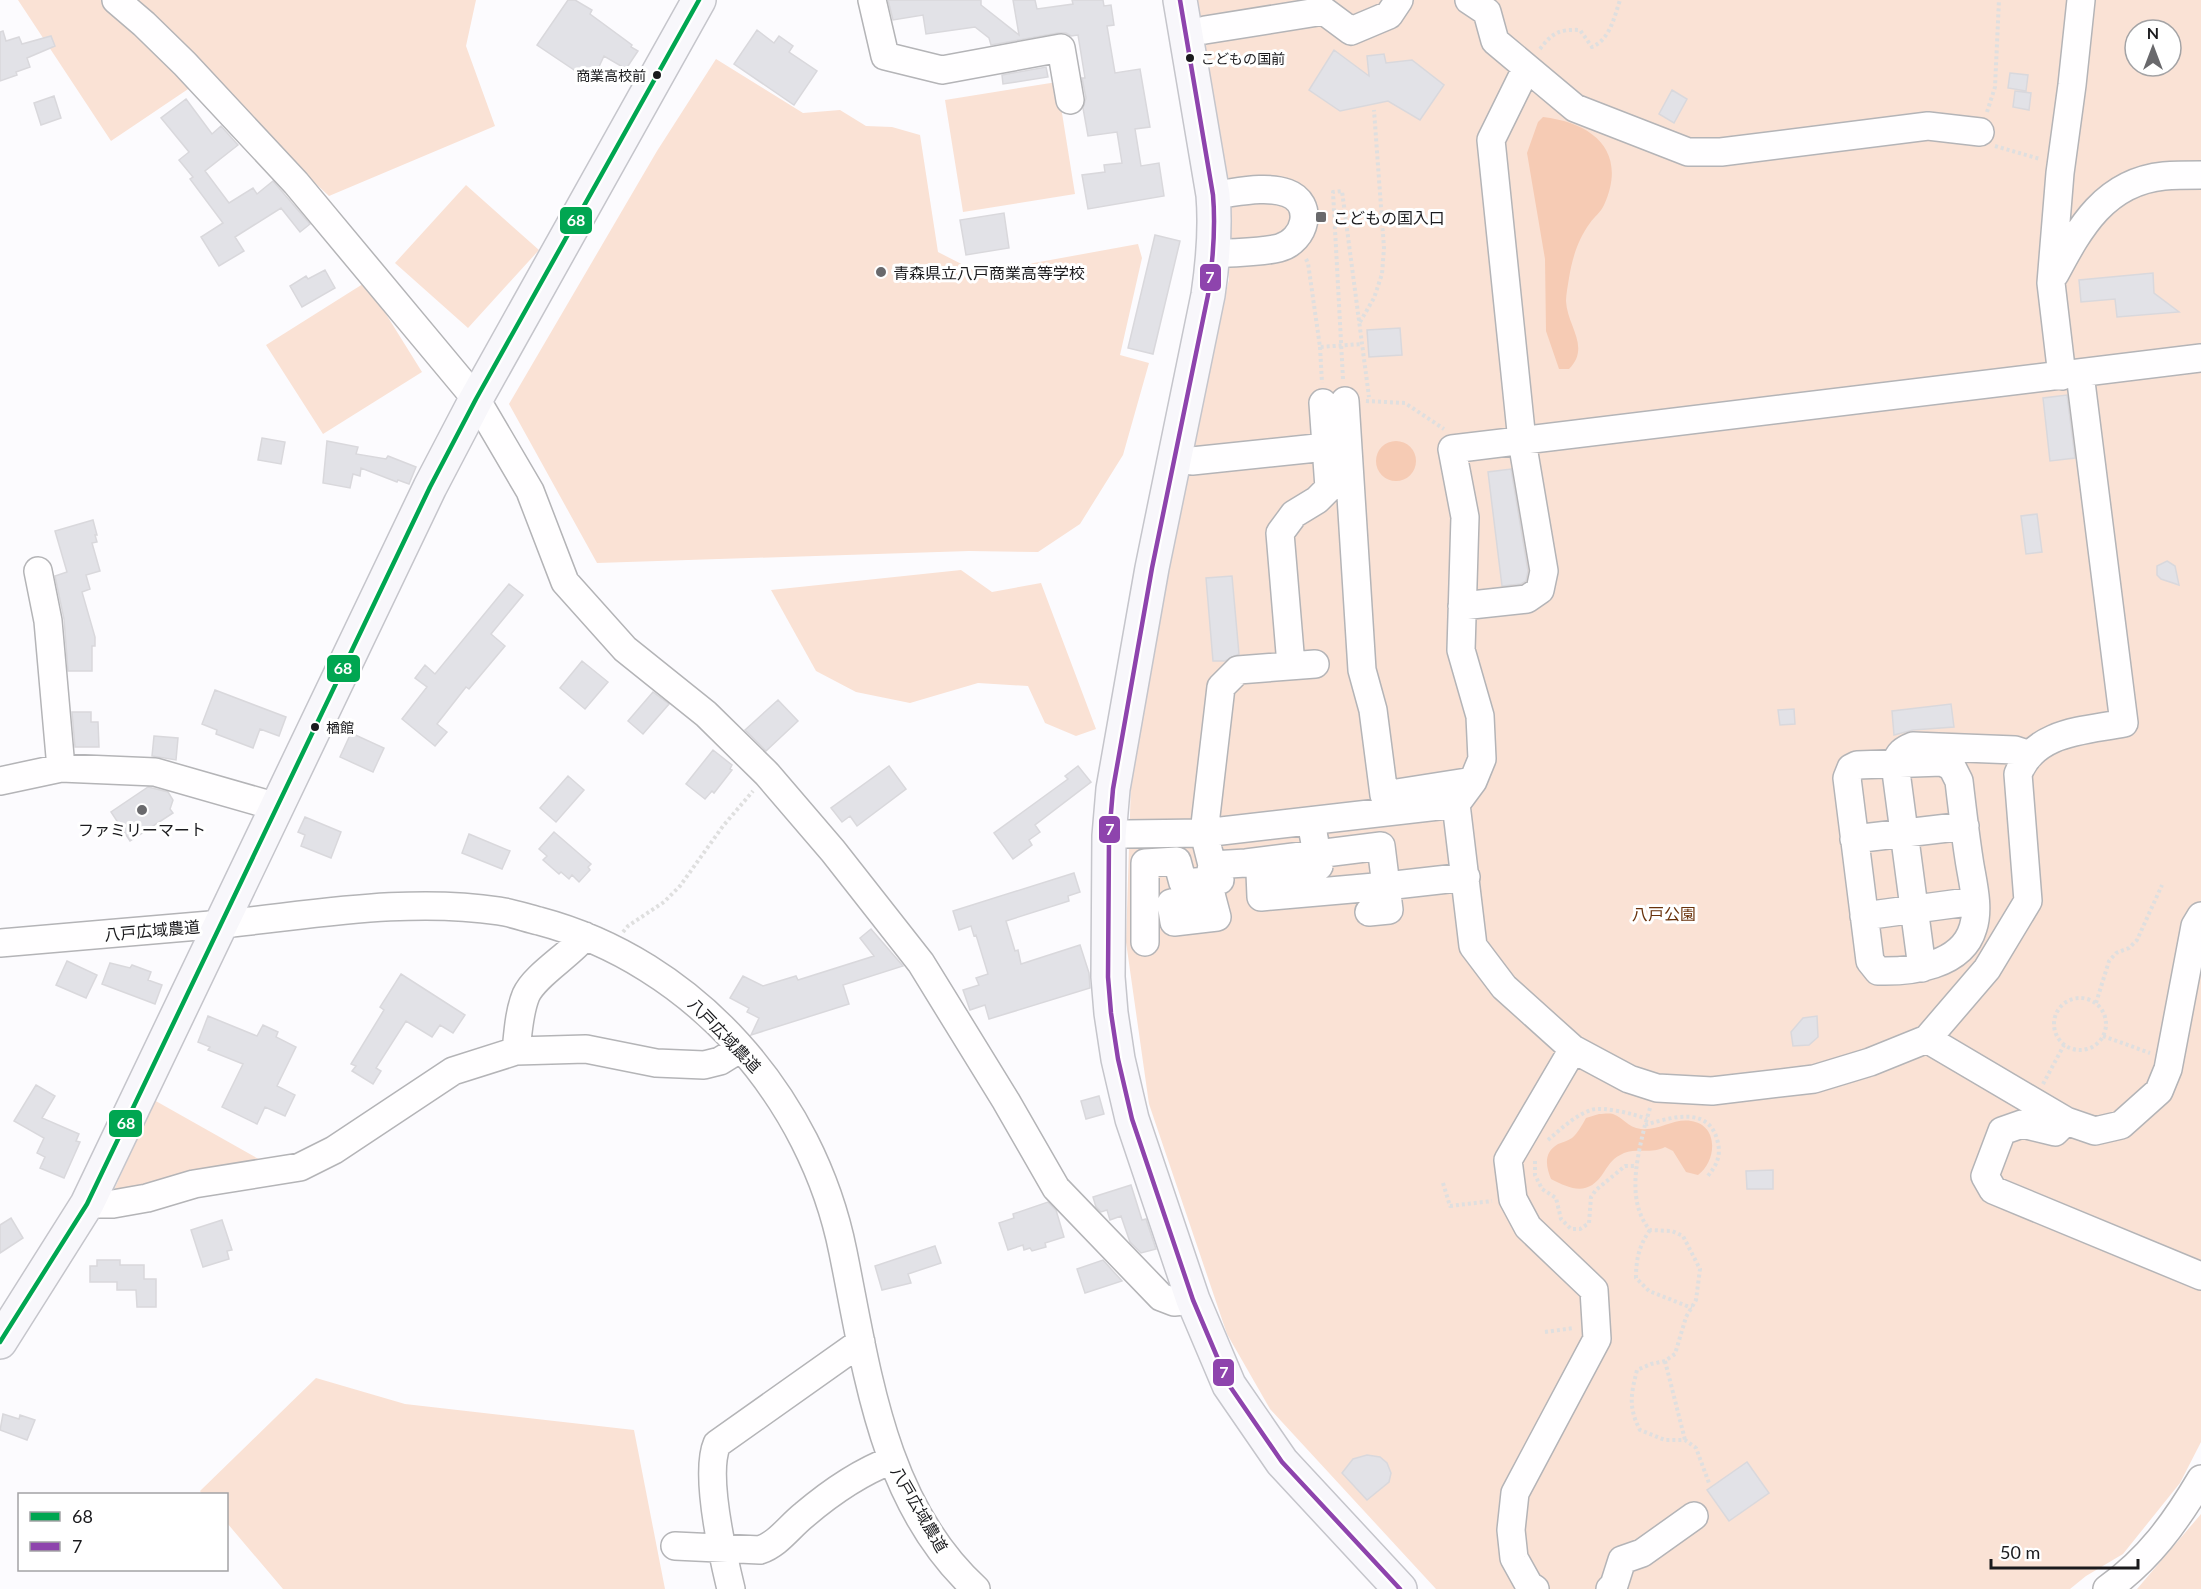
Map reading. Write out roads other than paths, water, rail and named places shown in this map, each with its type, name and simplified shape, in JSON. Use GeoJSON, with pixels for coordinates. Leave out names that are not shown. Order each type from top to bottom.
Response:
{"type":"FeatureCollection","features":[{"type":"Feature","properties":{"kind":"main road"},"geometry":{"type":"LineString","coordinates":[[0,1342],[87,1204],[223,924],[430,487],[476,399],[699,0]]}},
{"type":"Feature","properties":{"kind":"main road"},"geometry":{"type":"LineString","coordinates":[[1180,0],[1213,195],[1214,254],[1208,295],[1152,568],[1113,789],[1109,836],[1108,977],[1118,1059],[1132,1119],[1193,1300],[1229,1385],[1282,1462],[1400,1589]]}},
{"type":"Feature","properties":{"kind":"street"},"geometry":{"type":"LineString","coordinates":[[116,0],[185,64],[296,183],[476,399],[530,491],[565,582],[625,649],[706,714],[767,774],[833,851],[921,963],[1006,1101],[1056,1188],[1161,1297],[1174,1302],[1193,1300]]}},
{"type":"Feature","properties":{"kind":"street"},"geometry":{"type":"LineString","coordinates":[[872,0],[885,56],[942,70],[1061,48],[1070,100]]}},
{"type":"Feature","properties":{"kind":"street"},"geometry":{"type":"LineString","coordinates":[[1205,30],[1326,5],[1351,31],[1389,15],[1399,0]]}},
{"type":"Feature","properties":{"kind":"street"},"geometry":{"type":"LineString","coordinates":[[1469,0],[1487,12],[1495,41],[1575,108],[1688,152],[1721,152],[1928,126],[1980,132]]}},
{"type":"Feature","properties":{"kind":"street"},"geometry":{"type":"LineString","coordinates":[[2081,0],[2060,173],[2051,283],[2071,375],[2124,723],[2056,736],[2038,747],[2022,762],[2018,774],[2028,901],[1987,969],[1927,1039],[1870,1062],[1814,1079],[1712,1091],[1657,1088],[1629,1079],[1573,1049],[1504,987],[1473,946],[1456,804],[1473,781],[1482,759],[1480,716],[1461,650],[1465,517],[1452,449],[2071,375],[2201,358]]}},
{"type":"Feature","properties":{"kind":"street"},"geometry":{"type":"LineString","coordinates":[[1462,606],[1527,598],[1540,590],[1545,571],[1522,441],[1491,140],[1526,69]]}},
{"type":"Feature","properties":{"kind":"street"},"geometry":{"type":"LineString","coordinates":[[2051,283],[2081,226],[2101,204],[2129,185],[2162,176],[2201,175]]}},
{"type":"Feature","properties":{"kind":"street"},"geometry":{"type":"LineString","coordinates":[[1213,195],[1274,190],[1290,194],[1301,204],[1304,215],[1304,227],[1295,240],[1280,248],[1214,254]]}},
{"type":"Feature","properties":{"kind":"street"},"geometry":{"type":"LineString","coordinates":[[1211,881],[1204,833],[1221,687],[1238,670],[1303,665],[1280,533],[1294,514],[1317,500],[1329,488],[1326,447],[1346,402],[1362,670],[1373,710],[1384,795],[1473,781]]}},
{"type":"Feature","properties":{"kind":"street"},"geometry":{"type":"LineString","coordinates":[[1192,461],[1326,447]]}},
{"type":"Feature","properties":{"kind":"street"},"geometry":{"type":"LineString","coordinates":[[38,571],[48,621],[61,768]]}},
{"type":"Feature","properties":{"kind":"street"},"geometry":{"type":"LineString","coordinates":[[1922,968],[1895,764],[1903,750],[1913,746],[2015,750],[2030,755]]}},
{"type":"Feature","properties":{"kind":"street"},"geometry":{"type":"LineString","coordinates":[[1942,762],[1952,767],[1957,773],[1975,901],[1974,928],[1957,952],[1935,964],[1922,968],[1878,971],[1870,961],[1846,778],[1848,772],[1857,765],[1895,764],[1942,762]]}},
{"type":"Feature","properties":{"kind":"street"},"geometry":{"type":"LineString","coordinates":[[0,781],[61,768],[155,772],[277,807]]}},
{"type":"Feature","properties":{"kind":"street"},"geometry":{"type":"LineString","coordinates":[[1126,834],[1204,833],[1456,804]]}},
{"type":"Feature","properties":{"kind":"street"},"geometry":{"type":"LineString","coordinates":[[1311,821],[1319,866],[1260,873],[1262,897],[1466,877]]}},
{"type":"Feature","properties":{"kind":"street"},"geometry":{"type":"LineString","coordinates":[[1854,839],[1965,826]]}},
{"type":"Feature","properties":{"kind":"street"},"geometry":{"type":"LineString","coordinates":[[1145,942],[1145,863],[1177,861],[1183,882],[1211,881],[1245,877],[1246,863],[1381,846],[1389,910],[1369,912]]}},
{"type":"Feature","properties":{"kind":"street"},"geometry":{"type":"LineString","coordinates":[[1864,916],[1975,901]]}},
{"type":"Feature","properties":{"kind":"street","name":"八戸広域農道"},"geometry":{"type":"LineString","coordinates":[[0,943],[406,906],[454,907],[501,911],[585,936],[672,984],[709,1015],[741,1048],[781,1099],[800,1130],[830,1202],[842,1247],[876,1408],[892,1460],[903,1487],[944,1554],[976,1589]]}},
{"type":"Feature","properties":{"kind":"street"},"geometry":{"type":"LineString","coordinates":[[1927,1039],[2066,1121],[2095,1131],[2121,1125],[2159,1091],[2170,1060],[2195,926],[2201,916]]}},
{"type":"Feature","properties":{"kind":"street"},"geometry":{"type":"LineString","coordinates":[[516,1051],[526,995],[535,983],[574,949],[585,936]]}},
{"type":"Feature","properties":{"kind":"street"},"geometry":{"type":"LineString","coordinates":[[87,1204],[113,1204],[147,1198],[194,1184],[300,1167],[334,1150],[453,1071],[516,1051],[586,1049],[656,1063],[704,1065],[720,1061],[741,1048]]}},
{"type":"Feature","properties":{"kind":"street"},"geometry":{"type":"LineString","coordinates":[[1535,1589],[1529,1585],[1514,1558],[1511,1530],[1515,1493],[1597,1339],[1594,1290],[1528,1227],[1514,1199],[1508,1160],[1573,1049]]}},
{"type":"Feature","properties":{"kind":"street"},"geometry":{"type":"LineString","coordinates":[[2066,1121],[2055,1132],[2022,1124],[2002,1131],[1985,1176],[1993,1191],[2201,1276]]}},
{"type":"Feature","properties":{"kind":"street"},"geometry":{"type":"LineString","coordinates":[[730,1589],[721,1548],[714,1486],[713,1453],[717,1444],[861,1342]]}},
{"type":"Feature","properties":{"kind":"street"},"geometry":{"type":"LineString","coordinates":[[675,1546],[760,1550],[770,1547],[801,1517],[836,1489],[865,1471],[892,1460]]}},
{"type":"Feature","properties":{"kind":"street"},"geometry":{"type":"LineString","coordinates":[[2107,1589],[2145,1558],[2183,1509],[2201,1479]]}},
{"type":"Feature","properties":{"kind":"street"},"geometry":{"type":"LineString","coordinates":[[1610,1589],[1614,1585],[1622,1560],[1642,1553],[1694,1516]]}},
{"type":"Feature","properties":{"kind":"place","name":"こどもの国前"},"geometry":{"type":"Point","coordinates":[1190,58]}},
{"type":"Feature","properties":{"kind":"place","name":"商業高校前"},"geometry":{"type":"Point","coordinates":[657,75]}},
{"type":"Feature","properties":{"kind":"place","name":"こどもの国入口"},"geometry":{"type":"Point","coordinates":[1321,217]}},
{"type":"Feature","properties":{"kind":"place","name":"青森県立八戸商業高等学校"},"geometry":{"type":"Point","coordinates":[881,272]}},
{"type":"Feature","properties":{"kind":"place","name":"楢館"},"geometry":{"type":"Point","coordinates":[315,727]}},
{"type":"Feature","properties":{"kind":"place","name":"ファミリーマート"},"geometry":{"type":"Point","coordinates":[142,810]}},
{"type":"Feature","properties":{"kind":"park label","name":"八戸公園"},"geometry":{"type":"Point","coordinates":[1664,913]}}]}
